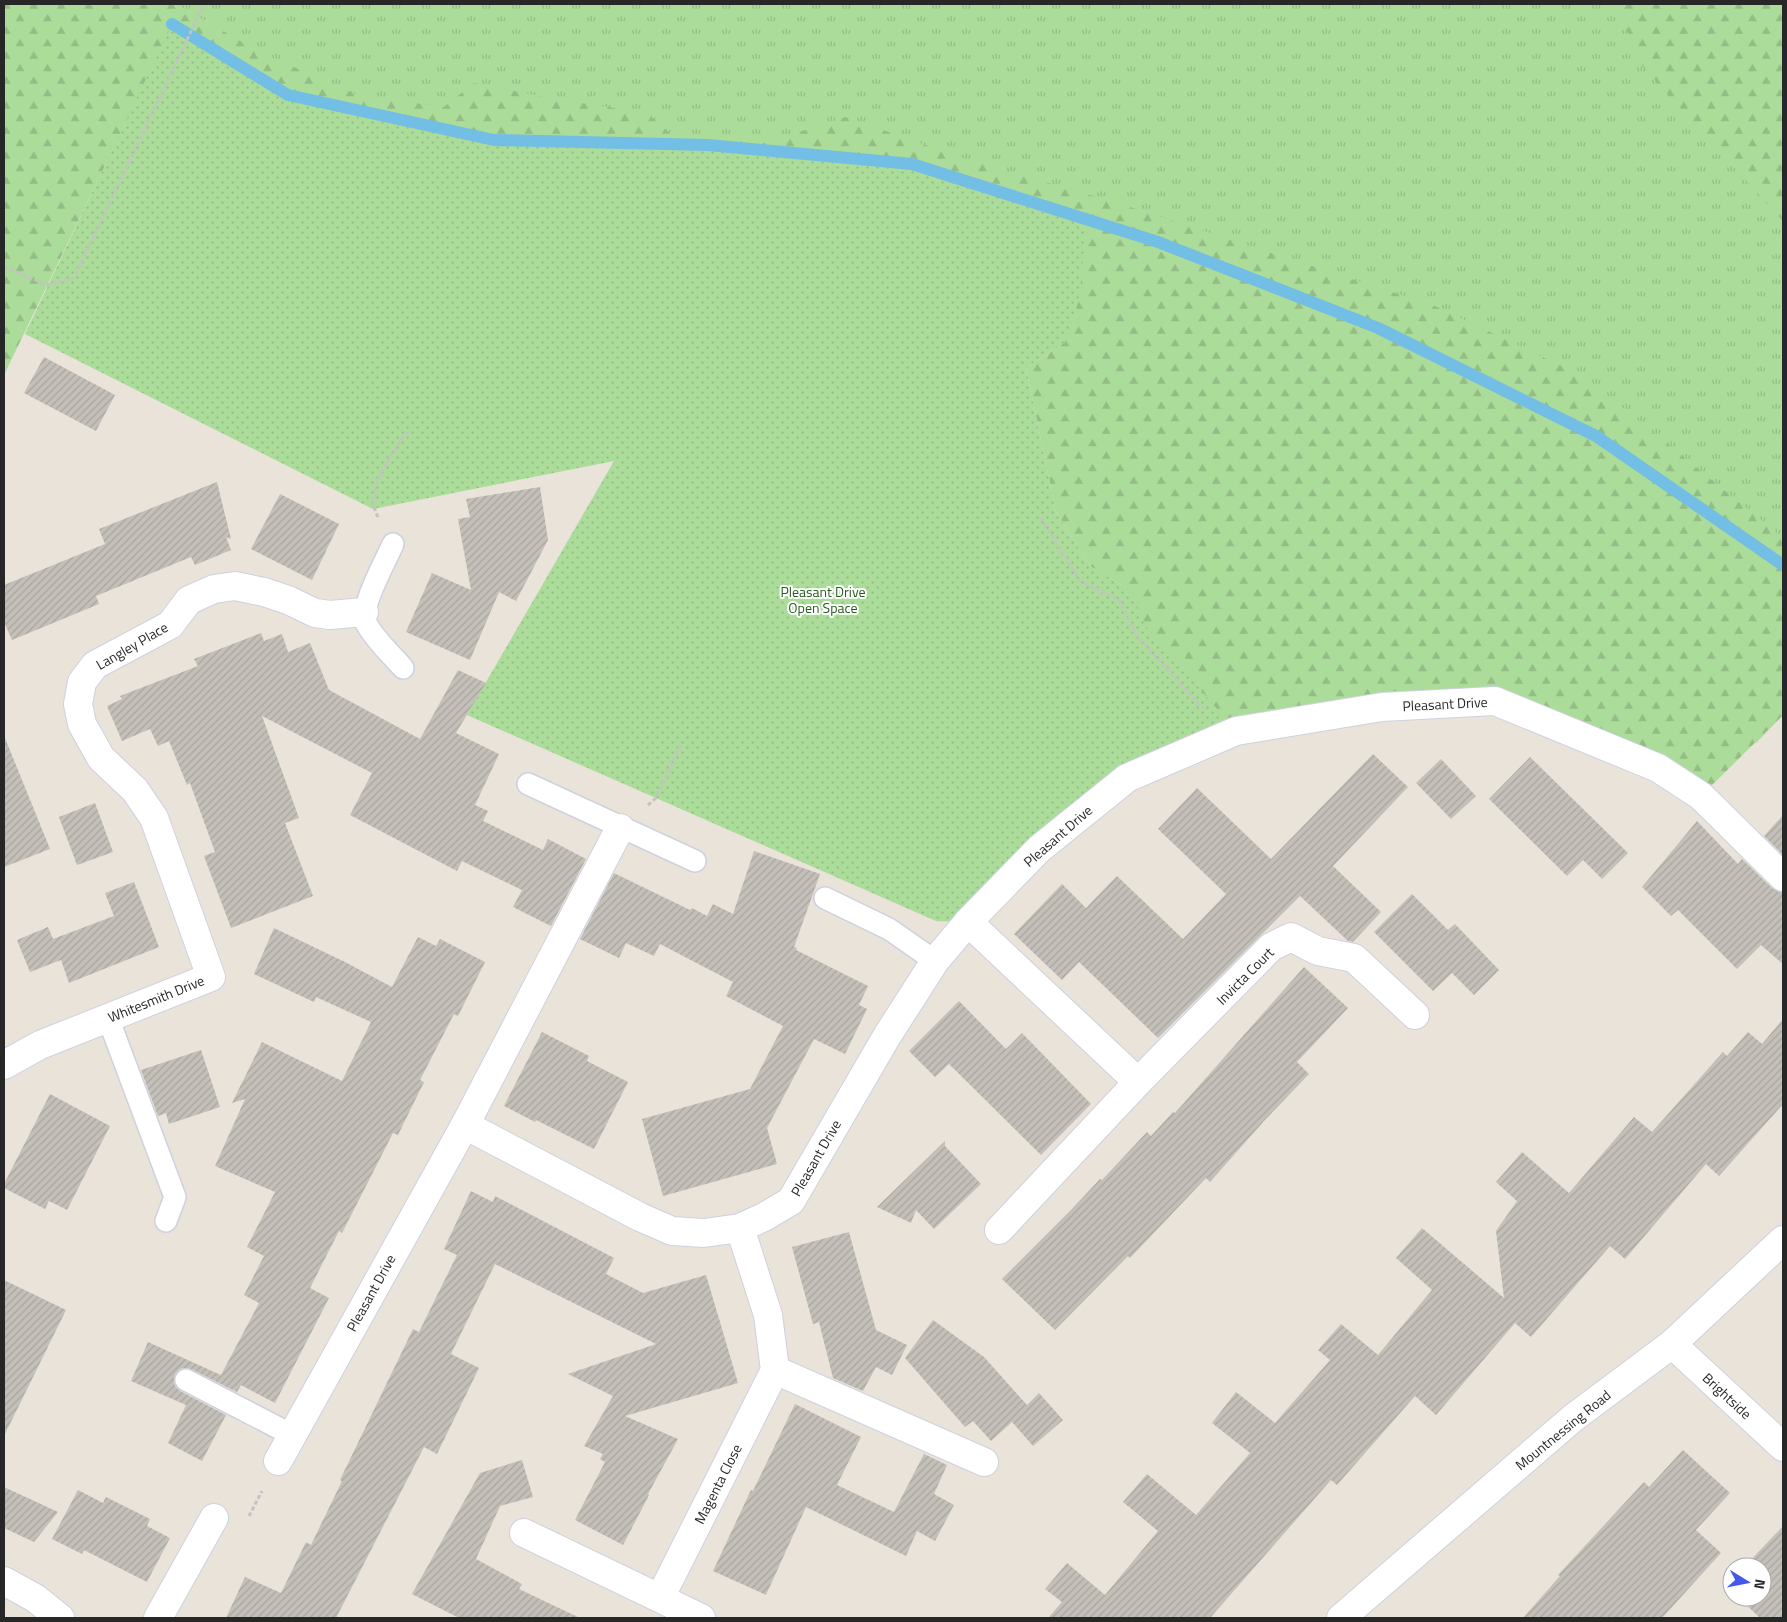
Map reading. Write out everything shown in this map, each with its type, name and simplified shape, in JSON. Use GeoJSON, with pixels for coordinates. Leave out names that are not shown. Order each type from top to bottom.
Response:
{"type":"FeatureCollection","features":[{"type":"Feature","properties":{"kind":"street","name":"Langley Place"},"geometry":{"type":"LineString","coordinates":[[174,877],[154,818],[135,790],[101,758],[82,724],[78,704],[82,682],[95,665],[170,625],[189,600],[214,589],[235,586],[264,592],[288,600],[315,613],[330,615],[364,612]]}},
{"type":"Feature","properties":{"kind":"street","name":"Pleasant Drive"},"geometry":{"type":"LineString","coordinates":[[465,1125],[640,1217],[672,1231],[704,1233],[740,1228],[764,1217],[792,1200],[887,1036],[935,961],[968,922],[1039,850],[1126,778],[1236,731],[1382,707],[1495,701],[1658,768],[1701,796],[1783,877]]}},
{"type":"Feature","properties":{"kind":"street","name":"Pleasant Drive"},"geometry":{"type":"LineString","coordinates":[[278,1461],[465,1125],[620,828]]}},
{"type":"Feature","properties":{"kind":"street","name":"Whitesmith Drive"},"geometry":{"type":"LineString","coordinates":[[4,1064],[40,1045],[211,977],[174,877]]}},
{"type":"Feature","properties":{"kind":"street"},"geometry":{"type":"LineString","coordinates":[[968,922],[1138,1082]]}},
{"type":"Feature","properties":{"kind":"street","name":"Invicta Court"},"geometry":{"type":"LineString","coordinates":[[999,1230],[1138,1082],[1271,947],[1291,937],[1318,951],[1354,958],[1415,1015]]}},
{"type":"Feature","properties":{"kind":"street"},"geometry":{"type":"LineString","coordinates":[[740,1228],[768,1315],[775,1370],[984,1462]]}},
{"type":"Feature","properties":{"kind":"street","name":"Mountnessing Road"},"geometry":{"type":"LineString","coordinates":[[1341,1618],[1573,1418],[1672,1344],[1783,1240]]}},
{"type":"Feature","properties":{"kind":"street","name":"Brightside"},"geometry":{"type":"LineString","coordinates":[[1672,1344],[1783,1447]]}},
{"type":"Feature","properties":{"kind":"street","name":"Magenta Close"},"geometry":{"type":"LineString","coordinates":[[660,1598],[775,1370]]}},
{"type":"Feature","properties":{"kind":"street"},"geometry":{"type":"LineString","coordinates":[[158,1618],[214,1518]]}},
{"type":"Feature","properties":{"kind":"street"},"geometry":{"type":"LineString","coordinates":[[524,1533],[701,1618]]}},
{"type":"Feature","properties":{"kind":"street"},"geometry":{"type":"LineString","coordinates":[[4,1581],[35,1598],[60,1618]]}},
{"type":"Feature","properties":{"kind":"lane"},"geometry":{"type":"LineString","coordinates":[[393,544],[370,592],[364,612],[366,622],[377,638],[403,668]]}},
{"type":"Feature","properties":{"kind":"lane"},"geometry":{"type":"LineString","coordinates":[[528,784],[695,861]]}},
{"type":"Feature","properties":{"kind":"lane"},"geometry":{"type":"LineString","coordinates":[[825,898],[888,929],[935,961]]}},
{"type":"Feature","properties":{"kind":"lane"},"geometry":{"type":"LineString","coordinates":[[108,1018],[175,1197],[166,1221]]}},
{"type":"Feature","properties":{"kind":"lane"},"geometry":{"type":"LineString","coordinates":[[186,1380],[292,1435]]}},
{"type":"Feature","properties":{"kind":"path"},"geometry":{"type":"LineString","coordinates":[[4,267],[48,285],[74,278],[204,4]]}},
{"type":"Feature","properties":{"kind":"path"},"geometry":{"type":"LineString","coordinates":[[393,544],[373,509],[378,476],[406,432]]}},
{"type":"Feature","properties":{"kind":"path"},"geometry":{"type":"LineString","coordinates":[[1041,518],[1080,581],[1120,600],[1135,632],[1225,736]]}},
{"type":"Feature","properties":{"kind":"path"},"geometry":{"type":"LineString","coordinates":[[620,828],[656,798],[681,744]]}},
{"type":"Feature","properties":{"kind":"path"},"geometry":{"type":"LineString","coordinates":[[214,1518],[243,1530],[278,1461]]}},
{"type":"Feature","properties":{"kind":"green space"},"geometry":{"type":"Polygon","coordinates":[[[4,4],[180,4],[180,6],[259,52],[358,95],[444,107],[474,83],[555,99],[647,113],[682,144],[749,148],[846,117],[968,160],[1118,203],[1435,306],[1585,377],[1783,538],[1783,715],[1701,796],[1495,701],[1382,707],[1176,756],[1130,590],[1090,566],[1056,512],[1026,368],[1065,342],[141,91],[4,375],[4,4]]]}},
{"type":"Feature","properties":{"kind":"green space"},"geometry":{"type":"Polygon","coordinates":[[[180,4],[1694,4],[1783,75],[1783,715],[1756,743],[1179,551],[1036,226],[141,91],[180,4]]]}},
{"type":"Feature","properties":{"kind":"green space"},"geometry":{"type":"Polygon","coordinates":[[[1615,4],[1783,4],[1783,221],[1643,67],[1615,4]]]}},
{"type":"Feature","properties":{"kind":"green space","name":"Pleasant Drive Open Space"},"geometry":{"type":"Polygon","coordinates":[[[172,24],[288,95],[494,140],[708,145],[912,164],[1087,219],[1079,300],[1065,342],[1026,368],[1056,512],[1090,566],[1130,590],[1145,625],[1236,731],[1176,756],[968,922],[936,921],[467,715],[614,461],[373,509],[25,334],[172,24]]]}},
{"type":"Feature","properties":{"kind":"building"},"geometry":{"type":"Polygon","coordinates":[[[44,357],[115,395],[96,431],[24,393],[44,357]]]}},
{"type":"Feature","properties":{"kind":"building"},"geometry":{"type":"Polygon","coordinates":[[[217,482],[231,539],[226,537],[231,550],[195,565],[191,557],[96,596],[99,604],[12,640],[4,622],[4,585],[105,544],[99,529],[217,482]]]}},
{"type":"Feature","properties":{"kind":"building"},"geometry":{"type":"Polygon","coordinates":[[[540,487],[548,540],[516,601],[499,592],[470,660],[406,632],[432,573],[471,590],[458,519],[470,517],[466,499],[540,487]]]}},
{"type":"Feature","properties":{"kind":"building"},"geometry":{"type":"Polygon","coordinates":[[[280,494],[339,524],[312,580],[251,549],[280,494]]]}},
{"type":"Feature","properties":{"kind":"building"},"geometry":{"type":"Polygon","coordinates":[[[261,633],[264,641],[282,634],[288,652],[310,643],[329,690],[420,739],[458,670],[486,683],[456,733],[499,754],[475,805],[488,811],[483,821],[543,850],[548,839],[586,859],[551,926],[513,907],[522,890],[462,861],[457,871],[350,815],[372,773],[262,716],[299,818],[285,823],[313,896],[231,928],[204,856],[215,852],[190,783],[187,785],[169,741],[158,746],[150,729],[122,741],[107,706],[122,699],[120,696],[198,666],[194,659],[261,633]]]}},
{"type":"Feature","properties":{"kind":"building"},"geometry":{"type":"Polygon","coordinates":[[[4,739],[50,849],[4,867],[4,739]]]}},
{"type":"Feature","properties":{"kind":"building"},"geometry":{"type":"Polygon","coordinates":[[[1373,754],[1408,787],[1333,866],[1381,912],[1353,942],[1348,941],[1300,896],[1158,1038],[1079,962],[1062,980],[1014,934],[1062,884],[1086,908],[1117,876],[1183,939],[1226,894],[1158,829],[1197,788],[1271,859],[1373,754]]]}},
{"type":"Feature","properties":{"kind":"building"},"geometry":{"type":"Polygon","coordinates":[[[1530,757],[1628,853],[1602,879],[1583,860],[1567,876],[1489,799],[1530,757]]]}},
{"type":"Feature","properties":{"kind":"building"},"geometry":{"type":"Polygon","coordinates":[[[1441,759],[1476,796],[1451,819],[1416,783],[1441,759]]]}},
{"type":"Feature","properties":{"kind":"building"},"geometry":{"type":"Polygon","coordinates":[[[95,803],[113,852],[77,865],[59,817],[95,803]]]}},
{"type":"Feature","properties":{"kind":"building"},"geometry":{"type":"Polygon","coordinates":[[[1783,815],[1783,855],[1764,836],[1783,815]]]}},
{"type":"Feature","properties":{"kind":"building"},"geometry":{"type":"Polygon","coordinates":[[[1697,821],[1738,864],[1742,859],[1772,888],[1783,892],[1783,964],[1761,945],[1737,969],[1678,910],[1671,916],[1642,887],[1697,821]]]}},
{"type":"Feature","properties":{"kind":"building"},"geometry":{"type":"Polygon","coordinates":[[[754,851],[820,874],[794,947],[797,948],[796,950],[868,986],[859,1005],[867,1009],[845,1054],[814,1039],[767,1128],[777,1164],[663,1196],[642,1119],[750,1089],[783,1026],[726,996],[733,982],[660,944],[654,956],[626,943],[619,958],[580,939],[614,873],[690,910],[692,908],[707,916],[713,904],[733,914],[754,851]]]}},
{"type":"Feature","properties":{"kind":"building"},"geometry":{"type":"Polygon","coordinates":[[[134,882],[159,947],[69,983],[61,960],[30,972],[17,940],[48,927],[53,939],[114,916],[105,893],[134,882]]]}},
{"type":"Feature","properties":{"kind":"building"},"geometry":{"type":"Polygon","coordinates":[[[1412,894],[1448,930],[1455,924],[1499,970],[1474,995],[1452,973],[1433,991],[1374,932],[1412,894]]]}},
{"type":"Feature","properties":{"kind":"building"},"geometry":{"type":"Polygon","coordinates":[[[274,928],[392,987],[418,937],[436,946],[440,939],[485,962],[458,1016],[454,1014],[420,1080],[424,1082],[398,1135],[393,1133],[342,1233],[339,1231],[310,1288],[329,1298],[275,1403],[241,1385],[237,1392],[191,1369],[180,1369],[175,1374],[175,1386],[180,1391],[226,1415],[202,1461],[168,1443],[186,1405],[131,1381],[148,1342],[234,1381],[221,1375],[259,1303],[244,1295],[264,1256],[247,1247],[275,1192],[215,1166],[245,1099],[232,1103],[262,1042],[342,1081],[371,1022],[316,997],[314,1002],[254,974],[274,928]]]}},
{"type":"Feature","properties":{"kind":"building"},"geometry":{"type":"Polygon","coordinates":[[[1304,967],[1348,1008],[1297,1062],[1309,1074],[1210,1182],[1206,1178],[1130,1258],[1128,1256],[1055,1330],[1002,1279],[1100,1179],[1102,1180],[1147,1132],[1151,1136],[1173,1112],[1175,1113],[1304,967]]]}},
{"type":"Feature","properties":{"kind":"building"},"geometry":{"type":"Polygon","coordinates":[[[959,1001],[1006,1049],[1022,1033],[1091,1104],[1041,1155],[949,1064],[935,1077],[909,1051],[959,1001]]]}},
{"type":"Feature","properties":{"kind":"building"},"geometry":{"type":"Polygon","coordinates":[[[1783,1019],[1783,1104],[1719,1176],[1706,1164],[1625,1259],[1610,1246],[1531,1337],[1515,1323],[1436,1415],[1415,1396],[1337,1485],[1331,1480],[1210,1618],[1048,1618],[1062,1602],[1045,1589],[1067,1563],[1105,1595],[1158,1531],[1123,1502],[1147,1474],[1196,1515],[1250,1453],[1212,1423],[1236,1392],[1275,1423],[1330,1360],[1318,1350],[1341,1324],[1378,1355],[1432,1290],[1396,1258],[1422,1228],[1504,1298],[1496,1231],[1517,1201],[1496,1182],[1522,1152],[1569,1193],[1634,1117],[1652,1132],[1723,1052],[1727,1056],[1748,1032],[1762,1044],[1783,1019]]]}},
{"type":"Feature","properties":{"kind":"building"},"geometry":{"type":"Polygon","coordinates":[[[542,1032],[589,1056],[587,1061],[628,1082],[594,1149],[504,1106],[542,1032]]]}},
{"type":"Feature","properties":{"kind":"building"},"geometry":{"type":"Polygon","coordinates":[[[201,1050],[220,1107],[169,1124],[166,1113],[158,1116],[141,1070],[201,1050]]]}},
{"type":"Feature","properties":{"kind":"building"},"geometry":{"type":"Polygon","coordinates":[[[50,1094],[110,1126],[67,1210],[49,1201],[45,1209],[4,1188],[4,1184],[50,1094]]]}},
{"type":"Feature","properties":{"kind":"building"},"geometry":{"type":"Polygon","coordinates":[[[945,1141],[945,1146],[981,1184],[934,1229],[916,1210],[911,1223],[877,1207],[945,1141]]]}},
{"type":"Feature","properties":{"kind":"building"},"geometry":{"type":"Polygon","coordinates":[[[471,1191],[493,1202],[495,1196],[614,1258],[606,1274],[643,1293],[706,1275],[738,1383],[625,1416],[678,1439],[623,1545],[575,1520],[605,1462],[600,1459],[603,1454],[584,1446],[613,1396],[568,1374],[656,1344],[495,1264],[451,1354],[479,1368],[437,1454],[424,1447],[336,1618],[226,1618],[245,1577],[281,1593],[306,1542],[311,1545],[342,1481],[340,1480],[413,1329],[419,1332],[457,1255],[444,1249],[471,1191]]]}},
{"type":"Feature","properties":{"kind":"building"},"geometry":{"type":"Polygon","coordinates":[[[849,1232],[876,1330],[907,1345],[892,1375],[876,1367],[863,1391],[833,1378],[819,1322],[813,1324],[792,1247],[849,1232]]]}},
{"type":"Feature","properties":{"kind":"building"},"geometry":{"type":"Polygon","coordinates":[[[4,1280],[66,1310],[4,1436],[4,1280]]]}},
{"type":"Feature","properties":{"kind":"building"},"geometry":{"type":"Polygon","coordinates":[[[933,1320],[984,1357],[1027,1405],[1039,1393],[1063,1420],[1033,1446],[1012,1422],[991,1441],[973,1421],[965,1427],[905,1358],[933,1320]]]}},
{"type":"Feature","properties":{"kind":"building"},"geometry":{"type":"Polygon","coordinates":[[[795,1404],[861,1437],[837,1485],[894,1512],[924,1454],[947,1465],[934,1494],[954,1505],[935,1541],[917,1531],[906,1556],[806,1507],[766,1595],[713,1571],[751,1490],[753,1491],[795,1404]]]}},
{"type":"Feature","properties":{"kind":"building"},"geometry":{"type":"Polygon","coordinates":[[[1683,1450],[1730,1493],[1696,1530],[1721,1553],[1662,1618],[1523,1618],[1560,1576],[1558,1575],[1644,1482],[1649,1487],[1683,1450]]]}},
{"type":"Feature","properties":{"kind":"building"},"geometry":{"type":"Polygon","coordinates":[[[522,1460],[533,1497],[500,1506],[476,1559],[522,1584],[519,1589],[580,1618],[459,1618],[412,1594],[480,1473],[522,1460]]]}},
{"type":"Feature","properties":{"kind":"building"},"geometry":{"type":"Polygon","coordinates":[[[4,1487],[58,1512],[34,1542],[4,1528],[4,1487]]]}},
{"type":"Feature","properties":{"kind":"building"},"geometry":{"type":"Polygon","coordinates":[[[78,1490],[103,1503],[106,1497],[150,1519],[147,1526],[170,1538],[147,1582],[84,1550],[82,1554],[52,1539],[78,1490]]]}},
{"type":"Feature","properties":{"kind":"building"},"geometry":{"type":"Polygon","coordinates":[[[1783,1526],[1783,1618],[1760,1618],[1748,1607],[1772,1607],[1772,1557],[1754,1557],[1783,1526]]]}},
{"type":"Feature","properties":{"kind":"waterway"},"geometry":{"type":"LineString","coordinates":[[172,24],[288,95],[494,140],[708,145],[912,164],[1158,242],[1378,328],[1596,436],[1783,565]]}}]}
